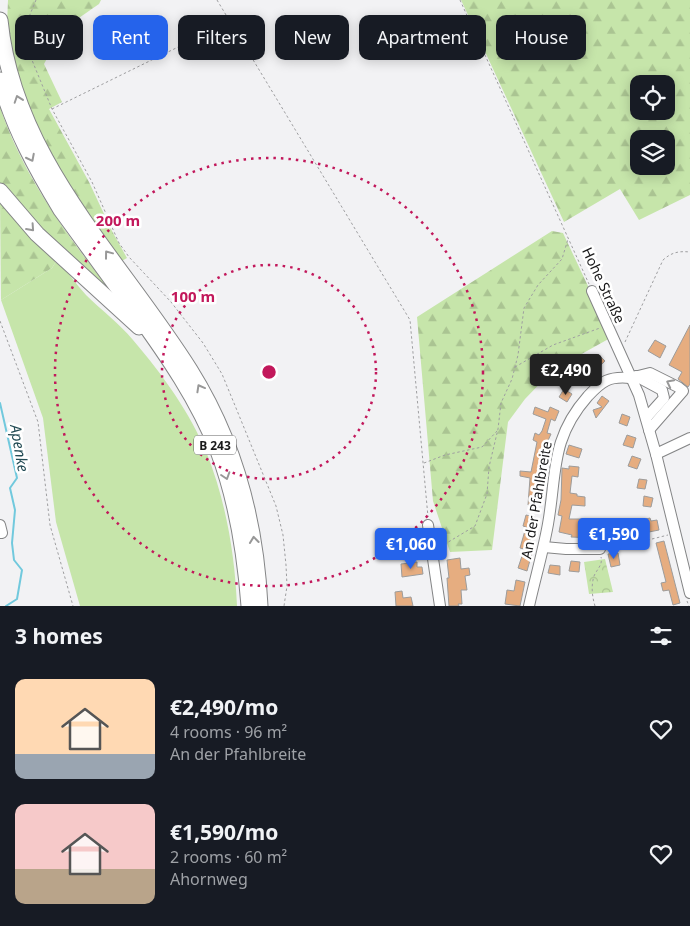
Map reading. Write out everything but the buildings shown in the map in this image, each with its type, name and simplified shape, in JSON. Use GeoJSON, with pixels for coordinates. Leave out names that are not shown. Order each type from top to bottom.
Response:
{"type":"FeatureCollection","features":[{"type":"Feature","properties":{"kind":"highway","name":"B 243"},"geometry":{"type":"LineString","coordinates":[[0,20],[8,66],[18,100],[48,164],[80,216],[142,300],[190,371],[218,422],[235,463],[248,510],[253,532],[260,606]]}},
{"type":"Feature","properties":{"kind":"highway","name":"B 243"},"geometry":{"type":"LineString","coordinates":[[0,80],[5,98],[23,142],[49,190],[159,344],[185,384],[218,451],[241,534],[249,606]]}},
{"type":"Feature","properties":{"kind":"highway"},"geometry":{"type":"LineString","coordinates":[[0,191],[37,234],[159,344]]}},
{"type":"Feature","properties":{"kind":"street","name":"Hohe Straße"},"geometry":{"type":"LineString","coordinates":[[592,291],[620,352],[635,376],[638,395],[656,454],[688,595]]}},
{"type":"Feature","properties":{"kind":"street","name":"An der Pfahlbreite"},"geometry":{"type":"LineString","coordinates":[[529,606],[544,547],[552,505],[556,457],[562,436],[579,406],[596,386],[606,380],[650,373],[683,391],[649,430]]}},
{"type":"Feature","properties":{"kind":"street"},"geometry":{"type":"LineString","coordinates":[[635,376],[662,390],[664,398],[646,418]]}},
{"type":"Feature","properties":{"kind":"street"},"geometry":{"type":"LineString","coordinates":[[656,454],[690,438]]}},
{"type":"Feature","properties":{"kind":"street"},"geometry":{"type":"LineString","coordinates":[[0,524],[2,533],[0,533]]}},
{"type":"Feature","properties":{"kind":"street"},"geometry":{"type":"LineString","coordinates":[[428,525],[440,606]]}},
{"type":"Feature","properties":{"kind":"street"},"geometry":{"type":"LineString","coordinates":[[544,547],[600,549]]}},
{"type":"Feature","properties":{"kind":"path"},"geometry":{"type":"LineString","coordinates":[[36,0],[24,29],[26,43],[52,109],[92,182],[129,257],[171,302],[203,343],[222,374],[276,506],[283,535],[286,564],[284,606]]}},
{"type":"Feature","properties":{"kind":"path"},"geometry":{"type":"LineString","coordinates":[[217,0],[226,15]]}},
{"type":"Feature","properties":{"kind":"path","name":"Hohe Straße"},"geometry":{"type":"LineString","coordinates":[[460,0],[592,291]]}},
{"type":"Feature","properties":{"kind":"path"},"geometry":{"type":"LineString","coordinates":[[52,109],[178,47]]}},
{"type":"Feature","properties":{"kind":"path"},"geometry":{"type":"LineString","coordinates":[[253,60],[410,320],[428,525]]}},
{"type":"Feature","properties":{"kind":"path"},"geometry":{"type":"LineString","coordinates":[[432,551],[476,526],[487,494],[489,467],[498,429],[501,403],[515,368],[524,308],[538,285],[562,259],[568,239]]}},
{"type":"Feature","properties":{"kind":"path"},"geometry":{"type":"LineString","coordinates":[[620,352],[663,260],[670,254],[679,251],[690,252]]}},
{"type":"Feature","properties":{"kind":"path"},"geometry":{"type":"LineString","coordinates":[[0,321],[38,422],[50,525],[73,606]]}},
{"type":"Feature","properties":{"kind":"path"},"geometry":{"type":"LineString","coordinates":[[515,368],[553,345],[608,325]]}},
{"type":"Feature","properties":{"kind":"path"},"geometry":{"type":"LineString","coordinates":[[424,463],[445,455],[482,447],[498,429]]}},
{"type":"Feature","properties":{"kind":"path"},"geometry":{"type":"LineString","coordinates":[[595,606],[592,594],[594,576],[602,561],[600,549],[624,546],[675,533]]}},
{"type":"Feature","properties":{"kind":"path"},"geometry":{"type":"LineString","coordinates":[[688,595],[689,606]]}},
{"type":"Feature","properties":{"kind":"green space"},"geometry":{"type":"Polygon","coordinates":[[[8,0],[101,0],[99,4],[83,15],[15,15],[15,60],[46,60],[44,64],[62,102],[49,109],[89,182],[127,258],[120,262],[56,169],[22,98],[7,25],[8,0]]]}},
{"type":"Feature","properties":{"kind":"green space"},"geometry":{"type":"Polygon","coordinates":[[[461,0],[690,0],[690,195],[639,220],[620,189],[564,222],[486,54],[486,15],[468,15],[461,0]]]}},
{"type":"Feature","properties":{"kind":"green space"},"geometry":{"type":"Polygon","coordinates":[[[0,107],[10,135],[37,187],[69,236],[122,306],[57,249],[0,185],[0,107]]]}},
{"type":"Feature","properties":{"kind":"green space"},"geometry":{"type":"Polygon","coordinates":[[[0,198],[57,260],[52,268],[1,300],[0,198]]]}},
{"type":"Feature","properties":{"kind":"green space"},"geometry":{"type":"Polygon","coordinates":[[[552,231],[563,233],[612,337],[553,370],[525,399],[508,422],[492,550],[450,552],[433,501],[417,317],[552,231]]]}},
{"type":"Feature","properties":{"kind":"green space"},"geometry":{"type":"Polygon","coordinates":[[[57,260],[86,295],[128,334],[144,353],[184,408],[200,438],[214,472],[224,510],[232,548],[237,606],[80,606],[56,522],[43,418],[1,300],[52,268],[57,260]]]}},
{"type":"Feature","properties":{"kind":"green space"},"geometry":{"type":"Polygon","coordinates":[[[605,559],[613,592],[589,594],[584,562],[605,559]]]}},
{"type":"Feature","properties":{"kind":"waterway","name":"Apenke"},"geometry":{"type":"LineString","coordinates":[[0,403],[17,478],[10,488],[15,510],[12,543],[14,560],[22,570],[17,599],[6,606]]}}]}
